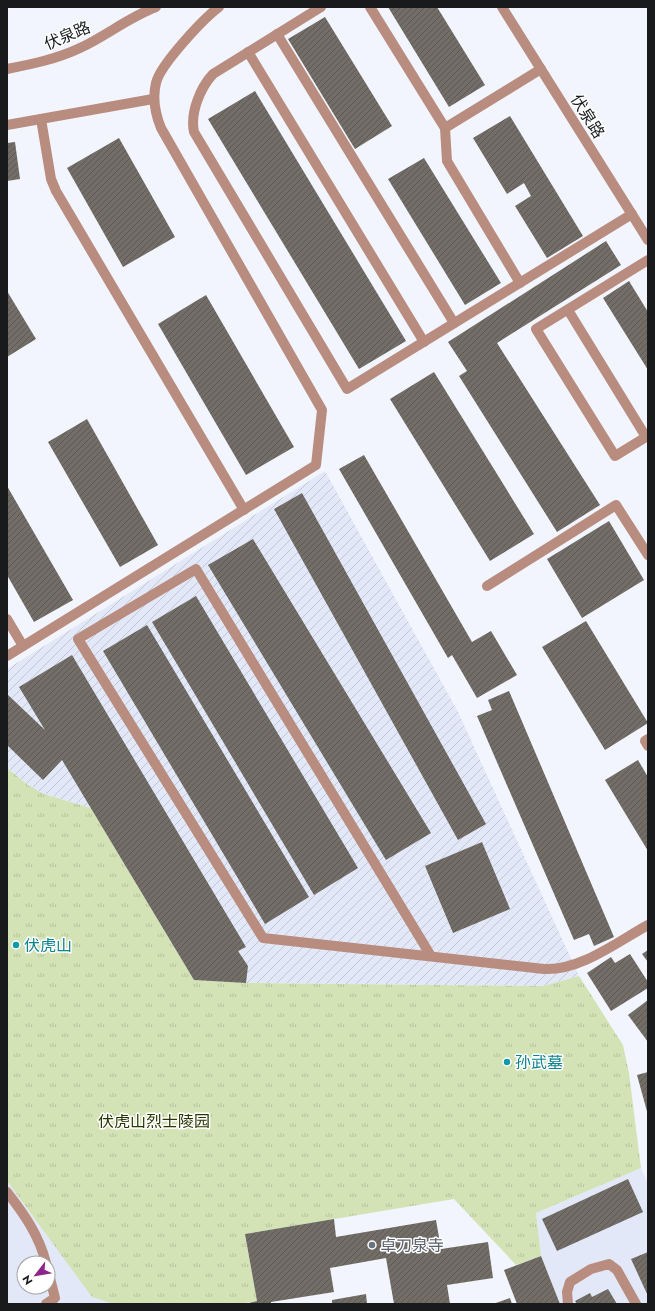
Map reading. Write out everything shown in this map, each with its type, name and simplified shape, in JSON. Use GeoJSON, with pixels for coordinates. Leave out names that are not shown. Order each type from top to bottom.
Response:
{"type":"FeatureCollection","features":[{"type":"Feature","properties":{"kind":"street","name":"伏泉路"},"geometry":{"type":"LineString","coordinates":[[7,70],[54,59],[67,54],[94,41],[134,16],[156,7]]}},
{"type":"Feature","properties":{"kind":"street"},"geometry":{"type":"LineString","coordinates":[[7,656],[316,465],[322,410],[161,128],[155,114],[153,99],[156,81],[194,29],[218,7]]}},
{"type":"Feature","properties":{"kind":"street"},"geometry":{"type":"LineString","coordinates":[[321,7],[213,74],[205,83],[192,121],[194,132],[347,389],[632,214]]}},
{"type":"Feature","properties":{"kind":"street"},"geometry":{"type":"LineString","coordinates":[[370,7],[445,128],[447,161],[520,283]]}},
{"type":"Feature","properties":{"kind":"street","name":"伏泉路"},"geometry":{"type":"LineString","coordinates":[[502,7],[648,240]]}},
{"type":"Feature","properties":{"kind":"street"},"geometry":{"type":"LineString","coordinates":[[277,34],[454,323]]}},
{"type":"Feature","properties":{"kind":"street"},"geometry":{"type":"LineString","coordinates":[[248,52],[424,342]]}},
{"type":"Feature","properties":{"kind":"street"},"geometry":{"type":"LineString","coordinates":[[445,128],[541,69]]}},
{"type":"Feature","properties":{"kind":"street"},"geometry":{"type":"LineString","coordinates":[[7,125],[153,99]]}},
{"type":"Feature","properties":{"kind":"street"},"geometry":{"type":"LineString","coordinates":[[41,119],[51,179],[56,191],[244,510]]}},
{"type":"Feature","properties":{"kind":"street"},"geometry":{"type":"LineString","coordinates":[[568,310],[646,437],[615,456],[536,329],[648,260]]}},
{"type":"Feature","properties":{"kind":"street"},"geometry":{"type":"LineString","coordinates":[[487,586],[616,505],[648,555]]}},
{"type":"Feature","properties":{"kind":"street"},"geometry":{"type":"LineString","coordinates":[[431,956],[196,568],[78,638],[263,938],[557,970],[580,963],[648,925]]}},
{"type":"Feature","properties":{"kind":"street"},"geometry":{"type":"LineString","coordinates":[[7,619],[23,646]]}},
{"type":"Feature","properties":{"kind":"street"},"geometry":{"type":"LineString","coordinates":[[648,739],[645,741],[648,746]]}},
{"type":"Feature","properties":{"kind":"street"},"geometry":{"type":"LineString","coordinates":[[7,1192],[30,1223],[45,1255]]}},
{"type":"Feature","properties":{"kind":"street"},"geometry":{"type":"LineString","coordinates":[[568,1304],[567,1292],[570,1282],[591,1269],[606,1264],[612,1265],[617,1270],[636,1304]]}},
{"type":"Feature","properties":{"kind":"street"},"geometry":{"type":"LineString","coordinates":[[46,1304],[55,1298],[54,1295]]}},
{"type":"Feature","properties":{"kind":"shaded area"},"geometry":{"type":"Polygon","coordinates":[[[325,471],[458,712],[579,976],[543,986],[246,983],[194,980],[91,808],[44,794],[28,785],[7,768],[7,669],[325,471]]]}},
{"type":"Feature","properties":{"kind":"shaded area"},"geometry":{"type":"Polygon","coordinates":[[[641,1168],[648,1184],[648,1304],[560,1304],[541,1256],[536,1213],[641,1168]]]}},
{"type":"Feature","properties":{"kind":"shaded area"},"geometry":{"type":"Polygon","coordinates":[[[7,1181],[92,1296],[114,1304],[7,1304],[7,1181]]]}},
{"type":"Feature","properties":{"kind":"green space","name":"伏虎山烈士陵园"},"geometry":{"type":"Polygon","coordinates":[[[7,768],[28,785],[44,794],[91,808],[194,980],[246,983],[543,986],[579,976],[623,1045],[629,1073],[641,1168],[536,1213],[541,1256],[516,1265],[454,1199],[245,1234],[257,1301],[239,1304],[114,1304],[92,1297],[7,1181],[7,768]]]}},
{"type":"Feature","properties":{"kind":"building"},"geometry":{"type":"Polygon","coordinates":[[[388,7],[437,7],[485,85],[449,107],[388,7]]]}},
{"type":"Feature","properties":{"kind":"building"},"geometry":{"type":"Polygon","coordinates":[[[325,17],[392,126],[355,149],[288,39],[325,17]]]}},
{"type":"Feature","properties":{"kind":"building"},"geometry":{"type":"Polygon","coordinates":[[[255,91],[406,341],[359,369],[208,119],[255,91]]]}},
{"type":"Feature","properties":{"kind":"building"},"geometry":{"type":"Polygon","coordinates":[[[510,116],[583,236],[547,258],[515,206],[531,196],[524,183],[507,194],[473,138],[510,116]]]}},
{"type":"Feature","properties":{"kind":"building"},"geometry":{"type":"Polygon","coordinates":[[[119,138],[175,237],[123,267],[67,168],[119,138]]]}},
{"type":"Feature","properties":{"kind":"building"},"geometry":{"type":"Polygon","coordinates":[[[15,142],[20,179],[7,181],[7,143],[15,142]]]}},
{"type":"Feature","properties":{"kind":"building"},"geometry":{"type":"Polygon","coordinates":[[[424,158],[501,283],[465,305],[388,179],[424,158]]]}},
{"type":"Feature","properties":{"kind":"building"},"geometry":{"type":"Polygon","coordinates":[[[606,241],[621,265],[497,343],[600,505],[557,532],[459,376],[467,371],[448,342],[606,241]]]}},
{"type":"Feature","properties":{"kind":"building"},"geometry":{"type":"Polygon","coordinates":[[[629,281],[648,312],[648,370],[603,298],[629,281]]]}},
{"type":"Feature","properties":{"kind":"building"},"geometry":{"type":"Polygon","coordinates":[[[7,291],[36,339],[7,357],[7,291]]]}},
{"type":"Feature","properties":{"kind":"building"},"geometry":{"type":"Polygon","coordinates":[[[206,295],[294,447],[246,475],[158,324],[206,295]]]}},
{"type":"Feature","properties":{"kind":"building"},"geometry":{"type":"Polygon","coordinates":[[[434,372],[534,534],[490,561],[390,399],[434,372]]]}},
{"type":"Feature","properties":{"kind":"building"},"geometry":{"type":"Polygon","coordinates":[[[87,419],[158,545],[120,567],[48,442],[87,419]]]}},
{"type":"Feature","properties":{"kind":"building"},"geometry":{"type":"Polygon","coordinates":[[[364,455],[472,642],[491,631],[517,675],[477,698],[452,655],[448,658],[339,469],[364,455]]]}},
{"type":"Feature","properties":{"kind":"building"},"geometry":{"type":"Polygon","coordinates":[[[7,486],[73,600],[34,622],[7,575],[7,486]]]}},
{"type":"Feature","properties":{"kind":"building"},"geometry":{"type":"Polygon","coordinates":[[[302,493],[486,824],[458,840],[274,509],[302,493]]]}},
{"type":"Feature","properties":{"kind":"building"},"geometry":{"type":"Polygon","coordinates":[[[609,521],[644,580],[582,618],[547,559],[609,521]]]}},
{"type":"Feature","properties":{"kind":"building"},"geometry":{"type":"Polygon","coordinates":[[[253,539],[431,833],[386,860],[208,565],[253,539]]]}},
{"type":"Feature","properties":{"kind":"building"},"geometry":{"type":"Polygon","coordinates":[[[196,596],[358,868],[314,895],[152,622],[196,596]]]}},
{"type":"Feature","properties":{"kind":"building"},"geometry":{"type":"Polygon","coordinates":[[[586,621],[648,723],[605,750],[542,647],[586,621]]]}},
{"type":"Feature","properties":{"kind":"building"},"geometry":{"type":"Polygon","coordinates":[[[147,625],[309,897],[265,924],[103,651],[147,625]]]}},
{"type":"Feature","properties":{"kind":"building"},"geometry":{"type":"Polygon","coordinates":[[[72,655],[246,947],[238,951],[248,966],[246,983],[194,980],[62,760],[43,780],[7,745],[7,694],[45,730],[19,687],[72,655]]]}},
{"type":"Feature","properties":{"kind":"building"},"geometry":{"type":"Polygon","coordinates":[[[509,691],[614,937],[594,946],[589,934],[574,940],[477,716],[492,710],[488,700],[509,691]]]}},
{"type":"Feature","properties":{"kind":"building"},"geometry":{"type":"Polygon","coordinates":[[[638,760],[648,777],[648,851],[605,780],[638,760]]]}},
{"type":"Feature","properties":{"kind":"building"},"geometry":{"type":"Polygon","coordinates":[[[482,842],[510,909],[453,933],[425,866],[482,842]]]}},
{"type":"Feature","properties":{"kind":"building"},"geometry":{"type":"Polygon","coordinates":[[[648,950],[648,962],[642,954],[648,950]]]}},
{"type":"Feature","properties":{"kind":"building"},"geometry":{"type":"Polygon","coordinates":[[[630,954],[648,982],[648,988],[611,1011],[587,973],[611,957],[615,963],[630,954]]]}},
{"type":"Feature","properties":{"kind":"building"},"geometry":{"type":"Polygon","coordinates":[[[648,1000],[648,1042],[628,1015],[648,1000]]]}},
{"type":"Feature","properties":{"kind":"building"},"geometry":{"type":"Polygon","coordinates":[[[648,1072],[648,1115],[637,1075],[648,1072]]]}},
{"type":"Feature","properties":{"kind":"building"},"geometry":{"type":"Polygon","coordinates":[[[628,1179],[643,1212],[557,1251],[542,1219],[628,1179]]]}},
{"type":"Feature","properties":{"kind":"building"},"geometry":{"type":"Polygon","coordinates":[[[334,1219],[336,1237],[436,1220],[441,1249],[488,1242],[493,1278],[447,1285],[450,1304],[394,1304],[386,1258],[330,1268],[334,1292],[271,1302],[271,1304],[245,1304],[257,1301],[245,1234],[334,1219]]]}},
{"type":"Feature","properties":{"kind":"building"},"geometry":{"type":"Polygon","coordinates":[[[648,1252],[648,1296],[631,1259],[648,1252]]]}},
{"type":"Feature","properties":{"kind":"building"},"geometry":{"type":"Polygon","coordinates":[[[541,1256],[560,1304],[517,1304],[504,1270],[541,1256]]]}},
{"type":"Feature","properties":{"kind":"building"},"geometry":{"type":"Polygon","coordinates":[[[608,1289],[617,1304],[577,1304],[575,1301],[590,1293],[592,1297],[608,1289]]]}},
{"type":"Feature","properties":{"kind":"building"},"geometry":{"type":"Polygon","coordinates":[[[366,1294],[367,1304],[332,1304],[332,1300],[366,1294]]]}},
{"type":"Feature","properties":{"kind":"building"},"geometry":{"type":"Polygon","coordinates":[[[510,1298],[512,1304],[493,1304],[510,1298]]]}},
{"type":"Feature","properties":{"kind":"place","name":"伏虎山"},"geometry":{"type":"Point","coordinates":[16,945]}},
{"type":"Feature","properties":{"kind":"place","name":"孙武墓"},"geometry":{"type":"Point","coordinates":[507,1062]}},
{"type":"Feature","properties":{"kind":"place","name":"卓刀泉寺"},"geometry":{"type":"Point","coordinates":[372,1245]}}]}
